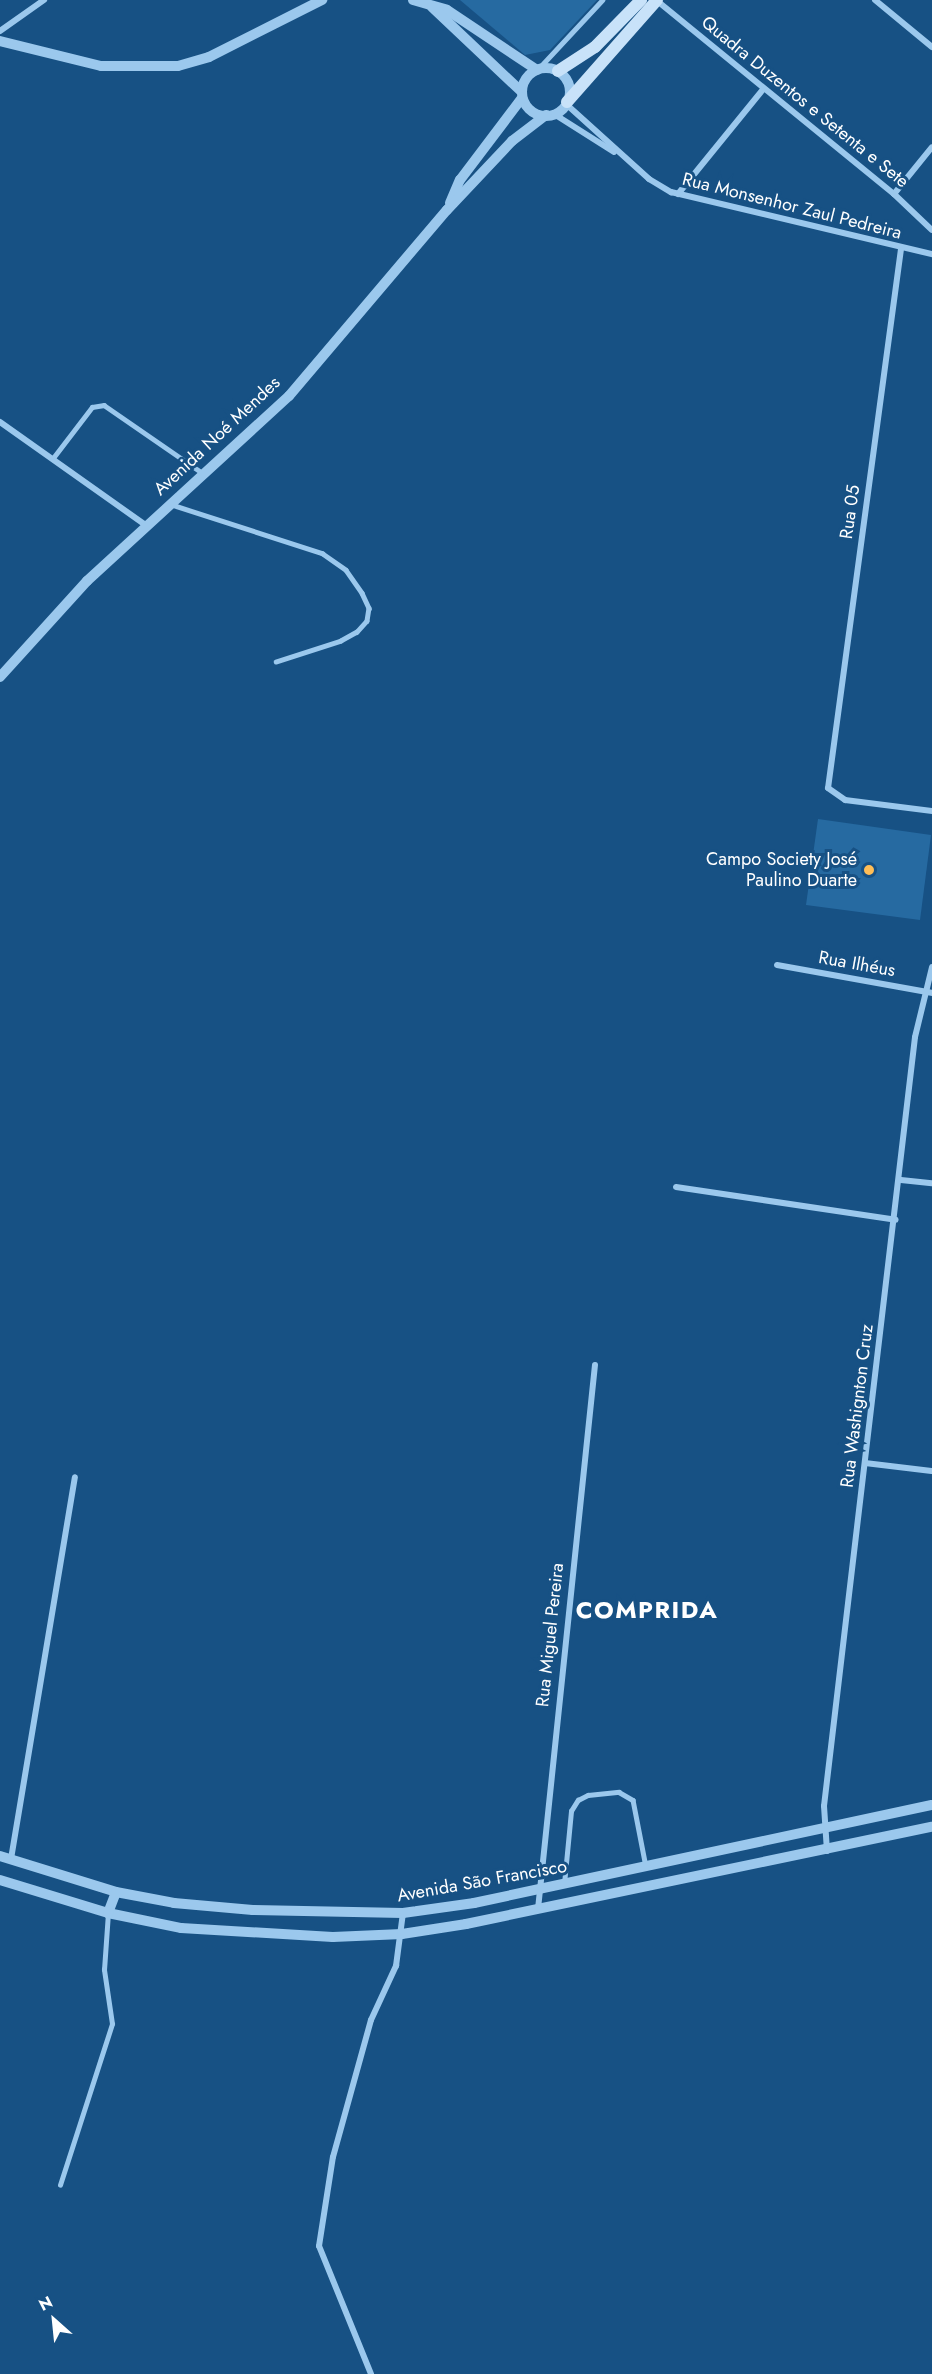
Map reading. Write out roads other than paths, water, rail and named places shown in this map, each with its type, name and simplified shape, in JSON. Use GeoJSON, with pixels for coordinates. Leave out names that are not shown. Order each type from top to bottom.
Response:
{"type":"FeatureCollection","features":[{"type":"Feature","properties":{"kind":"main road"},"geometry":{"type":"LineString","coordinates":[[558,71],[600,42],[641,0]]}},
{"type":"Feature","properties":{"kind":"main road"},"geometry":{"type":"LineString","coordinates":[[566,103],[656,0]]}},
{"type":"Feature","properties":{"kind":"street"},"geometry":{"type":"LineString","coordinates":[[0,31],[45,0]]}},
{"type":"Feature","properties":{"kind":"street"},"geometry":{"type":"LineString","coordinates":[[0,41],[101,66],[178,66],[209,57],[322,0]]}},
{"type":"Feature","properties":{"kind":"street"},"geometry":{"type":"LineString","coordinates":[[413,0],[429,4],[447,16],[537,70],[558,71],[569,87],[566,103],[550,115],[531,111],[522,95],[447,16],[440,0]]}},
{"type":"Feature","properties":{"kind":"street"},"geometry":{"type":"LineString","coordinates":[[522,95],[524,81],[602,0]]}},
{"type":"Feature","properties":{"kind":"street","name":"Quadra Duzentos e Setenta e Sete"},"geometry":{"type":"LineString","coordinates":[[656,0],[894,194],[932,230]]}},
{"type":"Feature","properties":{"kind":"street"},"geometry":{"type":"LineString","coordinates":[[875,0],[932,46]]}},
{"type":"Feature","properties":{"kind":"street"},"geometry":{"type":"LineString","coordinates":[[678,194],[764,88]]}},
{"type":"Feature","properties":{"kind":"street","name":"Avenida Noé Mendes"},"geometry":{"type":"LineString","coordinates":[[447,210],[460,180],[522,95]]}},
{"type":"Feature","properties":{"kind":"street","name":"Rua Monsenhor Zaul Pedreira"},"geometry":{"type":"LineString","coordinates":[[566,103],[620,155],[649,179],[678,194],[901,249],[932,254]]}},
{"type":"Feature","properties":{"kind":"street","name":"Rua Monsenhor Zaul Pedreira"},"geometry":{"type":"LineString","coordinates":[[550,115],[620,155]]}},
{"type":"Feature","properties":{"kind":"street","name":"Avenida Noé Mendes"},"geometry":{"type":"LineString","coordinates":[[0,677],[87,581],[289,396],[333,349],[447,210],[512,141],[550,115]]}},
{"type":"Feature","properties":{"kind":"street"},"geometry":{"type":"LineString","coordinates":[[894,194],[932,147]]}},
{"type":"Feature","properties":{"kind":"street","name":"Rua 05"},"geometry":{"type":"LineString","coordinates":[[901,249],[828,779],[830,792],[845,800],[932,811]]}},
{"type":"Feature","properties":{"kind":"street"},"geometry":{"type":"LineString","coordinates":[[0,422],[147,526]]}},
{"type":"Feature","properties":{"kind":"street","name":"Rua Ilhéus"},"geometry":{"type":"LineString","coordinates":[[777,965],[929,992]]}},
{"type":"Feature","properties":{"kind":"street","name":"Rua Washignton Cruz"},"geometry":{"type":"LineString","coordinates":[[827,1851],[824,1828],[865,1463],[901,1180],[915,1037],[929,992],[932,966]]}},
{"type":"Feature","properties":{"kind":"street"},"geometry":{"type":"LineString","coordinates":[[901,1180],[932,1183]]}},
{"type":"Feature","properties":{"kind":"street"},"geometry":{"type":"LineString","coordinates":[[676,1187],[896,1220]]}},
{"type":"Feature","properties":{"kind":"street","name":"Rua Miguel Pereira"},"geometry":{"type":"LineString","coordinates":[[538,1909],[538,1889],[595,1365]]}},
{"type":"Feature","properties":{"kind":"street"},"geometry":{"type":"LineString","coordinates":[[865,1463],[932,1472]]}},
{"type":"Feature","properties":{"kind":"street"},"geometry":{"type":"LineString","coordinates":[[5,1857],[75,1477]]}},
{"type":"Feature","properties":{"kind":"street","name":"Avenida São Francisco"},"geometry":{"type":"LineString","coordinates":[[5,1857],[116,1892],[174,1903],[253,1910],[403,1913],[564,1884],[932,1804]]}},
{"type":"Feature","properties":{"kind":"street","name":"Avenida São Francisco"},"geometry":{"type":"LineString","coordinates":[[0,1880],[108,1913],[181,1928],[248,1934],[402,1934],[664,1884],[932,1827]]}},
{"type":"Feature","properties":{"kind":"street"},"geometry":{"type":"LineString","coordinates":[[662,1863],[664,1884]]}},
{"type":"Feature","properties":{"kind":"street"},"geometry":{"type":"LineString","coordinates":[[108,1913],[116,1892]]}},
{"type":"Feature","properties":{"kind":"street"},"geometry":{"type":"LineString","coordinates":[[371,2374],[319,2246],[346,2109],[371,2020],[396,1966],[403,1913]]}},
{"type":"Feature","properties":{"kind":"lane"},"geometry":{"type":"LineString","coordinates":[[53,458],[92,407],[104,405],[204,474]]}},
{"type":"Feature","properties":{"kind":"lane"},"geometry":{"type":"LineString","coordinates":[[171,504],[322,553],[346,570],[362,593],[369,608],[367,621],[357,632],[341,641],[276,662]]}},
{"type":"Feature","properties":{"kind":"lane"},"geometry":{"type":"LineString","coordinates":[[564,1884],[571,1811],[578,1800],[588,1795],[619,1792],[633,1800],[646,1867]]}},
{"type":"Feature","properties":{"kind":"lane"},"geometry":{"type":"LineString","coordinates":[[60,2185],[112,2024],[104,1970],[108,1913]]}},
{"type":"Feature","properties":{"kind":"place","name":"Campo Society José Paulino Duarte"},"geometry":{"type":"Point","coordinates":[869,870]}},
{"type":"Feature","properties":{"kind":"district","name":"COMPRIDA"},"geometry":{"type":"Point","coordinates":[647,1610]}}]}
